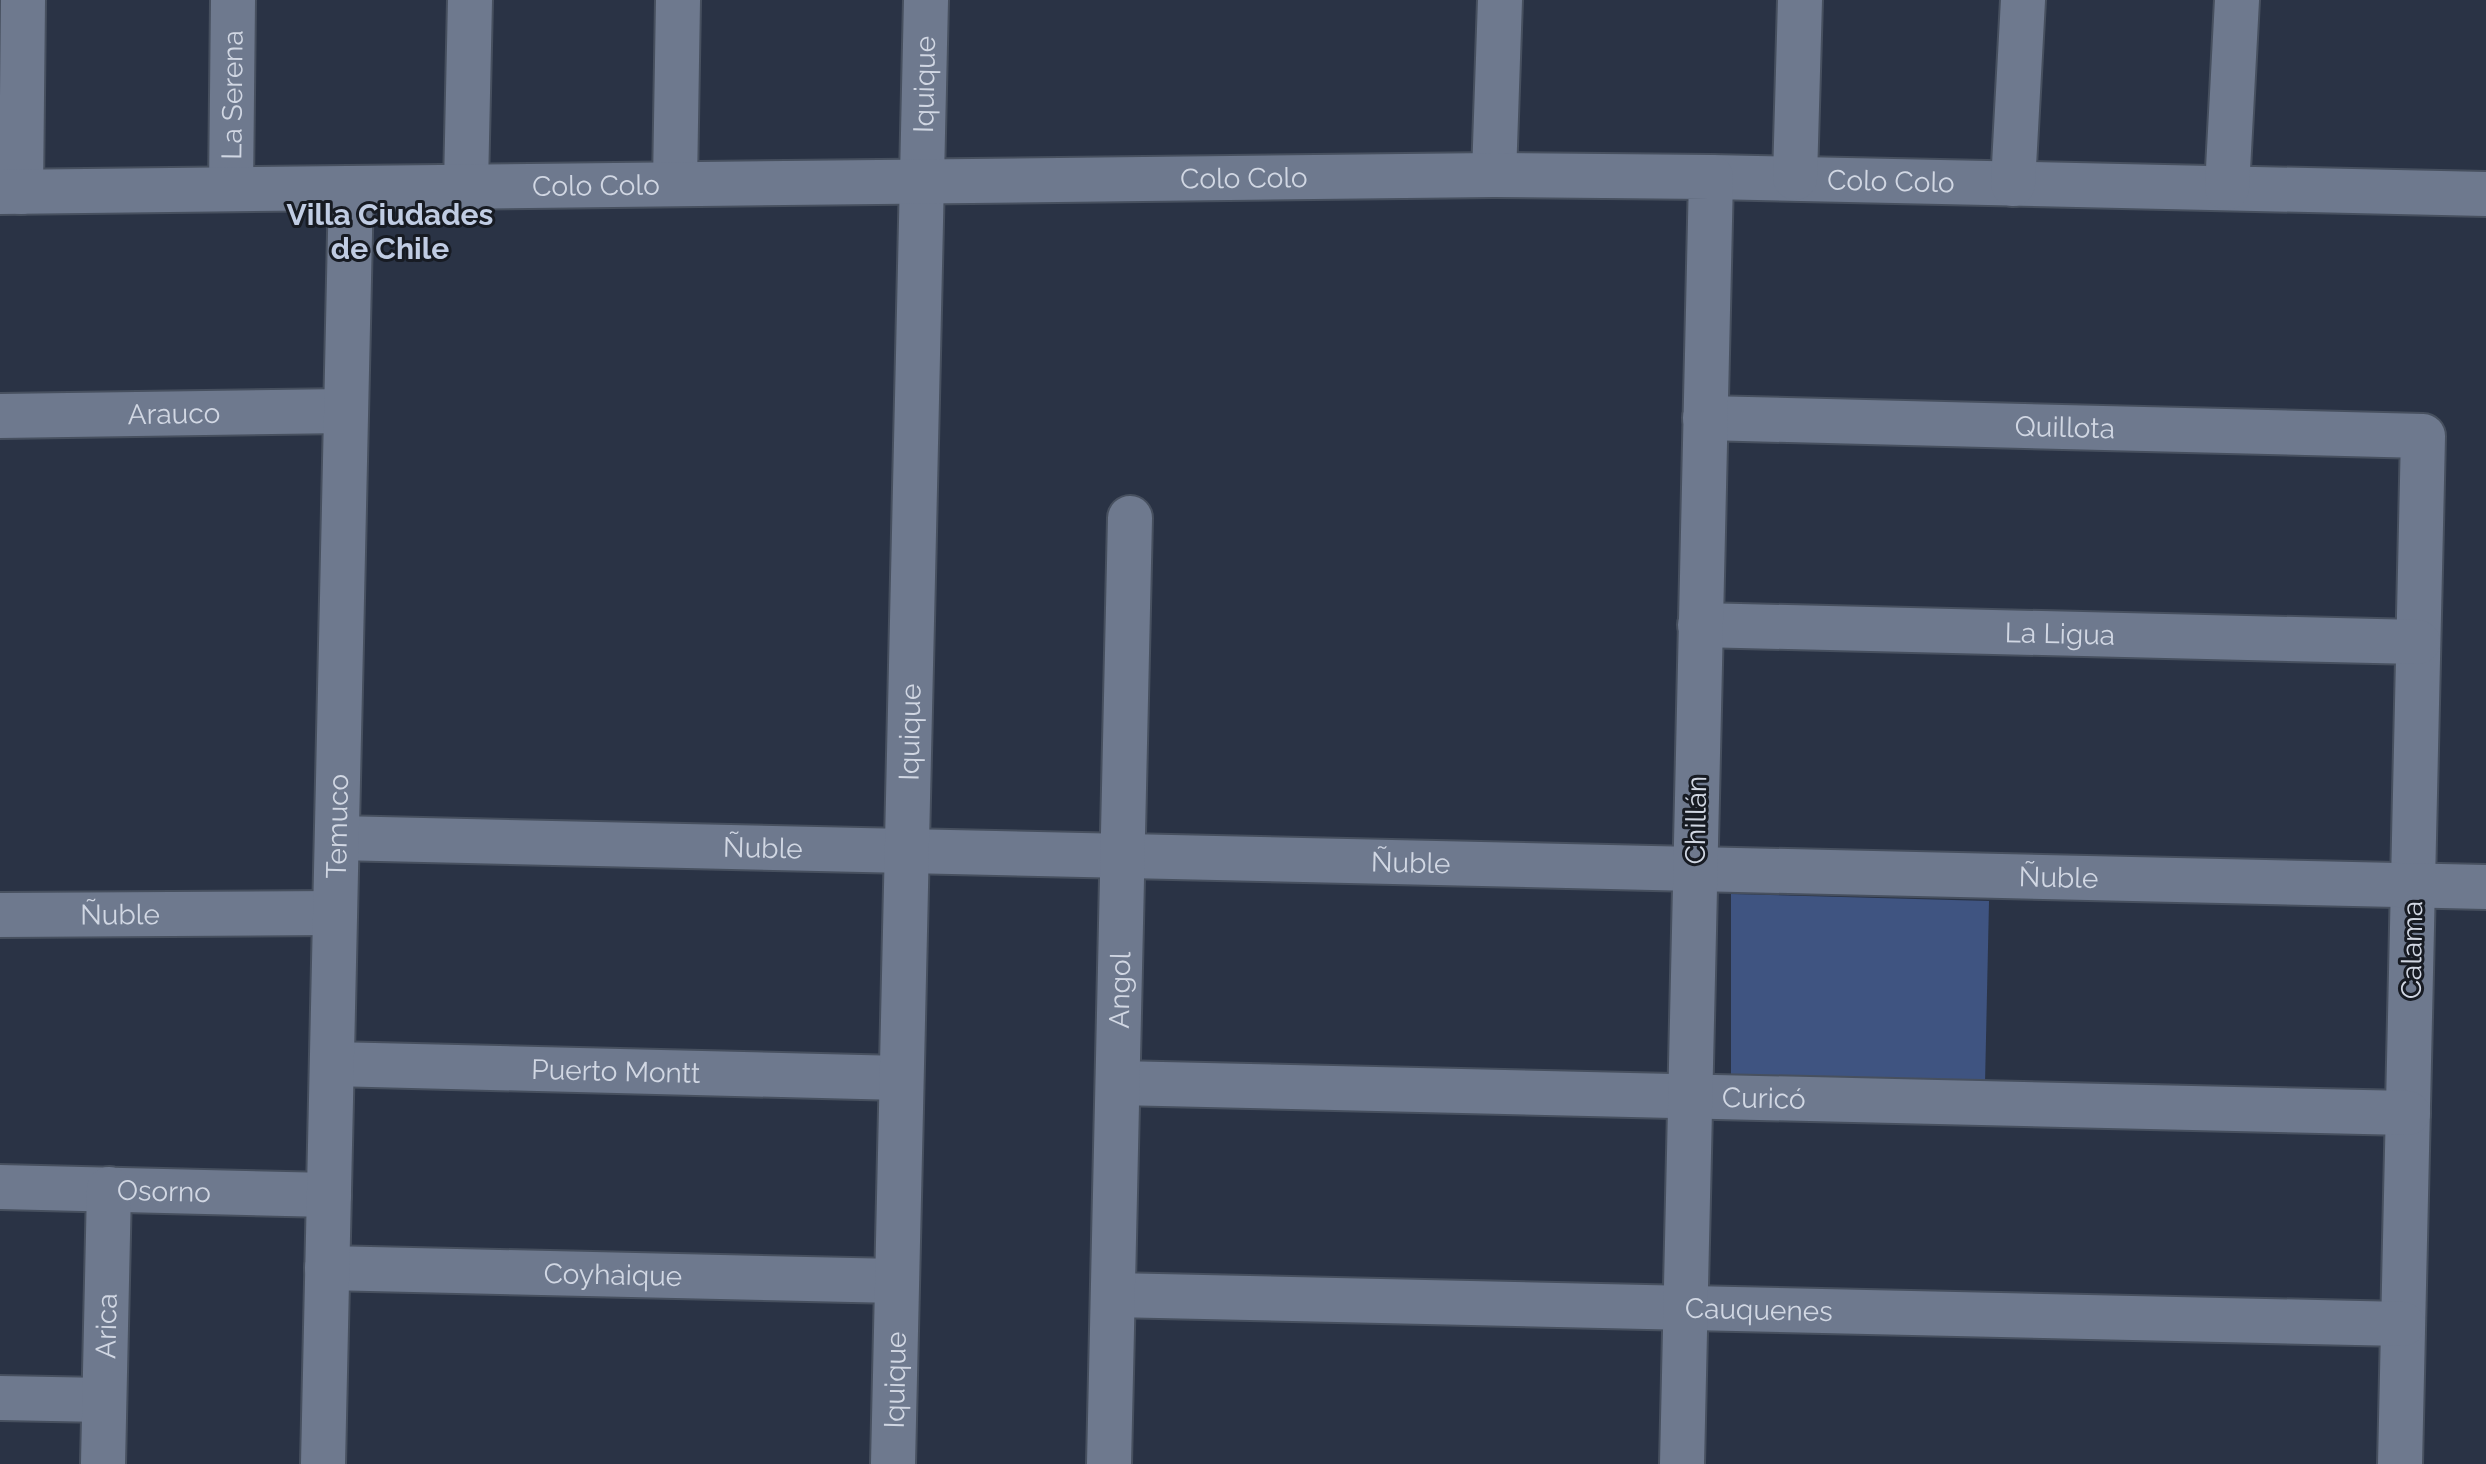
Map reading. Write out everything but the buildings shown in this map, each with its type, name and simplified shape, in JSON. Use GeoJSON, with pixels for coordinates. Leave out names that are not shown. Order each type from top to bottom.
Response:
{"type":"FeatureCollection","features":[{"type":"Feature","properties":{"kind":"street"},"geometry":{"type":"LineString","coordinates":[[10,192],[23,0]]}},
{"type":"Feature","properties":{"kind":"street","name":"La Serena"},"geometry":{"type":"LineString","coordinates":[[231,189],[233,0]]}},
{"type":"Feature","properties":{"kind":"street"},"geometry":{"type":"LineString","coordinates":[[466,186],[470,0]]}},
{"type":"Feature","properties":{"kind":"street"},"geometry":{"type":"LineString","coordinates":[[675,184],[678,0]]}},
{"type":"Feature","properties":{"kind":"street","name":"Iquique"},"geometry":{"type":"LineString","coordinates":[[893,1464],[926,0]]}},
{"type":"Feature","properties":{"kind":"street"},"geometry":{"type":"LineString","coordinates":[[1494,175],[1500,0]]}},
{"type":"Feature","properties":{"kind":"street"},"geometry":{"type":"LineString","coordinates":[[1795,178],[1800,0]]}},
{"type":"Feature","properties":{"kind":"street"},"geometry":{"type":"LineString","coordinates":[[2013,184],[2023,0]]}},
{"type":"Feature","properties":{"kind":"street"},"geometry":{"type":"LineString","coordinates":[[2227,188],[2237,0]]}},
{"type":"Feature","properties":{"kind":"street","name":"Colo Colo"},"geometry":{"type":"LineString","coordinates":[[10,192],[1494,175],[1795,178],[2486,194]]}},
{"type":"Feature","properties":{"kind":"street","name":"Chillán"},"geometry":{"type":"LineString","coordinates":[[1682,1464],[1711,177]]}},
{"type":"Feature","properties":{"kind":"street","name":"Temuco"},"geometry":{"type":"LineString","coordinates":[[323,1464],[351,188]]}},
{"type":"Feature","properties":{"kind":"street","name":"Arauco"},"geometry":{"type":"LineString","coordinates":[[0,416],[346,411]]}},
{"type":"Feature","properties":{"kind":"street","name":"Quillota"},"geometry":{"type":"LineString","coordinates":[[1705,418],[2423,436]]}},
{"type":"Feature","properties":{"kind":"street","name":"Calama"},"geometry":{"type":"LineString","coordinates":[[2400,1464],[2423,436]]}},
{"type":"Feature","properties":{"kind":"street","name":"Angol"},"geometry":{"type":"LineString","coordinates":[[1109,1464],[1130,518]]}},
{"type":"Feature","properties":{"kind":"street","name":"La Ligua"},"geometry":{"type":"LineString","coordinates":[[1700,625],[2418,642]]}},
{"type":"Feature","properties":{"kind":"street","name":"Ñuble"},"geometry":{"type":"LineString","coordinates":[[337,838],[2486,887]]}},
{"type":"Feature","properties":{"kind":"street","name":"Ñuble"},"geometry":{"type":"LineString","coordinates":[[0,915],[335,913]]}},
{"type":"Feature","properties":{"kind":"street","name":"Puerto Montt"},"geometry":{"type":"LineString","coordinates":[[332,1064],[901,1078]]}},
{"type":"Feature","properties":{"kind":"street","name":"Curicó"},"geometry":{"type":"LineString","coordinates":[[1118,1083],[2408,1113]]}},
{"type":"Feature","properties":{"kind":"street","name":"Osorno"},"geometry":{"type":"LineString","coordinates":[[0,1187],[329,1195]]}},
{"type":"Feature","properties":{"kind":"street","name":"Arica"},"geometry":{"type":"LineString","coordinates":[[103,1464],[109,1189]]}},
{"type":"Feature","properties":{"kind":"street","name":"Coyhaique"},"geometry":{"type":"LineString","coordinates":[[327,1268],[897,1281]]}},
{"type":"Feature","properties":{"kind":"street","name":"Cauquenes"},"geometry":{"type":"LineString","coordinates":[[1113,1295],[2403,1324]]}},
{"type":"Feature","properties":{"kind":"street"},"geometry":{"type":"LineString","coordinates":[[0,1398],[104,1400]]}},
{"type":"Feature","properties":{"kind":"shaded area"},"geometry":{"type":"Polygon","coordinates":[[[1731,894],[1989,901],[1985,1084],[1731,1074],[1731,894]]]}},
{"type":"Feature","properties":{"kind":"district","name":"Villa Ciudades de Chile"},"geometry":{"type":"Point","coordinates":[390,231]}}]}
